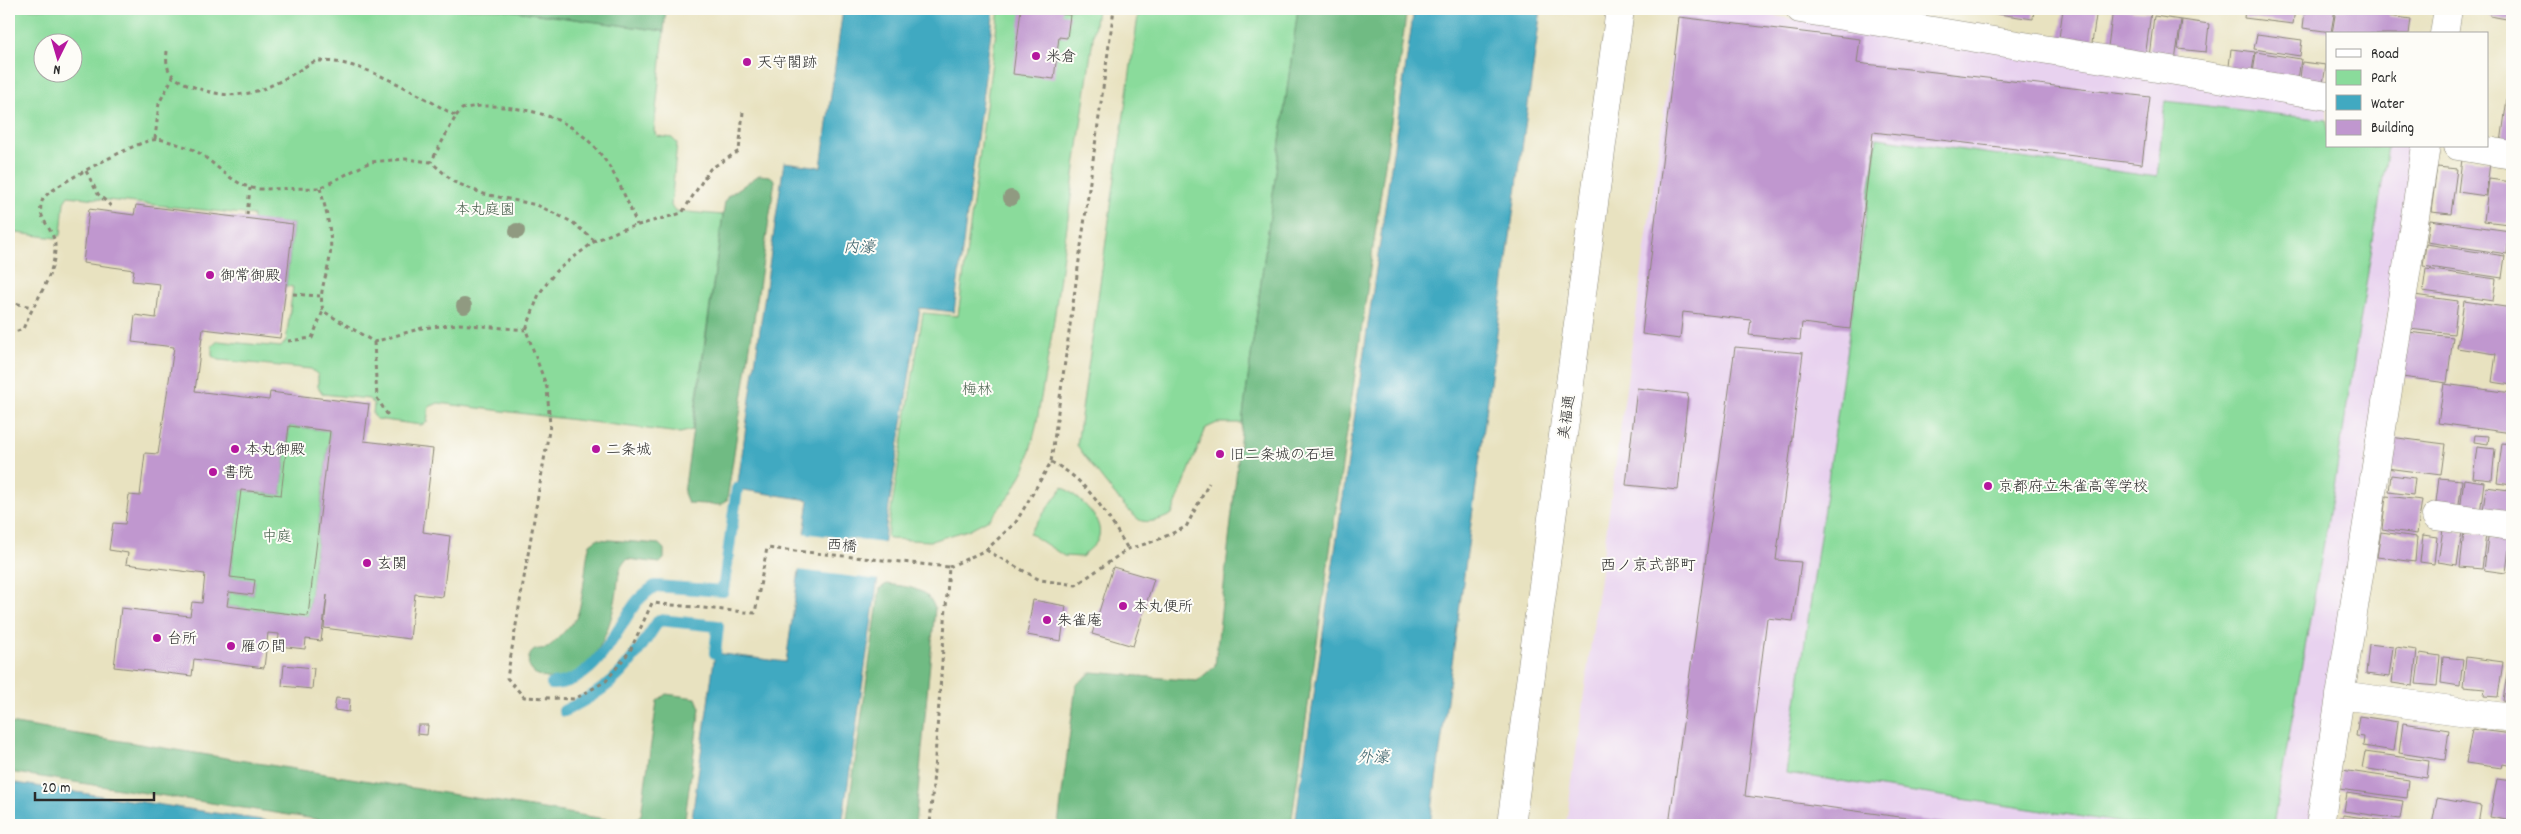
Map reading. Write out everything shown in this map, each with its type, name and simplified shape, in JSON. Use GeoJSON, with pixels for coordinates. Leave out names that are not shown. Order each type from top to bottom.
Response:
{"type":"FeatureCollection","features":[{"type":"Feature","properties":{"kind":"street","name":"美福通"},"geometry":{"type":"LineString","coordinates":[[1512,825],[1620,9]]}},
{"type":"Feature","properties":{"kind":"street"},"geometry":{"type":"LineString","coordinates":[[1800,9],[2326,96]]}},
{"type":"Feature","properties":{"kind":"street"},"geometry":{"type":"LineString","coordinates":[[2444,32],[2448,9]]}},
{"type":"Feature","properties":{"kind":"street"},"geometry":{"type":"LineString","coordinates":[[2320,825],[2426,148]]}},
{"type":"Feature","properties":{"kind":"street"},"geometry":{"type":"LineString","coordinates":[[2470,148],[2512,155]]}},
{"type":"Feature","properties":{"kind":"street"},"geometry":{"type":"LineString","coordinates":[[2436,516],[2512,526]]}},
{"type":"Feature","properties":{"kind":"street"},"geometry":{"type":"LineString","coordinates":[[2340,695],[2512,718]]}},
{"type":"Feature","properties":{"kind":"path"},"geometry":{"type":"LineString","coordinates":[[930,825],[949,567],[986,550],[1016,522],[1051,462],[1114,9]]}},
{"type":"Feature","properties":{"kind":"path"},"geometry":{"type":"LineString","coordinates":[[167,51],[166,66],[173,77],[198,88],[241,96],[274,85],[318,61],[346,64],[394,83],[456,116]]}},
{"type":"Feature","properties":{"kind":"path"},"geometry":{"type":"LineString","coordinates":[[155,139],[159,103],[173,77]]}},
{"type":"Feature","properties":{"kind":"path"},"geometry":{"type":"LineString","coordinates":[[431,162],[456,116],[462,109],[495,106],[539,112],[562,120],[589,140],[608,165],[628,200],[637,225]]}},
{"type":"Feature","properties":{"kind":"path"},"geometry":{"type":"LineString","coordinates":[[323,311],[374,342],[422,328],[459,324],[526,330],[539,294],[556,271],[595,241],[620,230],[682,213],[710,169],[739,151],[743,112]]}},
{"type":"Feature","properties":{"kind":"path"},"geometry":{"type":"LineString","coordinates":[[9,334],[23,329],[32,307],[48,281],[55,245],[53,237],[41,216],[40,209],[44,197],[54,187],[126,150],[155,139],[164,140],[198,152],[236,182],[250,188],[293,190],[320,188],[370,162],[405,159],[431,162],[454,182],[484,194],[537,205],[572,222],[595,241]]}},
{"type":"Feature","properties":{"kind":"path"},"geometry":{"type":"LineString","coordinates":[[86,171],[98,194],[114,210]]}},
{"type":"Feature","properties":{"kind":"path"},"geometry":{"type":"LineString","coordinates":[[247,215],[250,188]]}},
{"type":"Feature","properties":{"kind":"path"},"geometry":{"type":"LineString","coordinates":[[288,341],[312,338],[323,311],[320,296],[330,257],[330,230],[320,188]]}},
{"type":"Feature","properties":{"kind":"path"},"geometry":{"type":"LineString","coordinates":[[293,294],[320,296]]}},
{"type":"Feature","properties":{"kind":"path"},"geometry":{"type":"LineString","coordinates":[[9,302],[32,307]]}},
{"type":"Feature","properties":{"kind":"path","name":"西橋"},"geometry":{"type":"LineString","coordinates":[[526,330],[547,388],[550,425],[507,678],[524,697],[575,699],[606,681],[630,651],[652,603],[755,613],[767,548],[949,567]]}},
{"type":"Feature","properties":{"kind":"path"},"geometry":{"type":"LineString","coordinates":[[374,342],[377,398],[389,417]]}},
{"type":"Feature","properties":{"kind":"path"},"geometry":{"type":"LineString","coordinates":[[1051,462],[1063,468],[1085,486],[1106,513],[1128,549]]}},
{"type":"Feature","properties":{"kind":"path"},"geometry":{"type":"LineString","coordinates":[[986,550],[1040,580],[1076,585],[1128,549],[1154,541],[1186,527],[1209,483]]}},
{"type":"Feature","properties":{"kind":"shaded area","name":"京都府立朱雀高等学校"},"geometry":{"type":"Polygon","coordinates":[[[1678,9],[1731,9],[2326,104],[2326,148],[2414,148],[2311,825],[1566,825],[1678,9]]]}},
{"type":"Feature","properties":{"kind":"green space","name":"本丸庭園"},"geometry":{"type":"Polygon","coordinates":[[[9,9],[500,9],[664,31],[654,131],[657,136],[672,138],[677,143],[671,206],[676,211],[723,215],[692,430],[680,433],[438,403],[429,407],[427,422],[421,425],[376,419],[373,414],[374,404],[369,399],[323,394],[318,387],[318,375],[311,369],[219,360],[212,356],[212,346],[218,341],[281,347],[286,341],[293,287],[286,286],[293,224],[253,220],[253,215],[68,196],[64,202],[61,235],[56,238],[9,232],[9,9]]]}},
{"type":"Feature","properties":{"kind":"green space"},"geometry":{"type":"Polygon","coordinates":[[[500,9],[666,9],[664,31],[500,9]]]}},
{"type":"Feature","properties":{"kind":"green space","name":"梅林"},"geometry":{"type":"Polygon","coordinates":[[[999,9],[1097,9],[1053,327],[1036,427],[1026,466],[1011,494],[991,518],[968,530],[931,541],[890,539],[887,536],[923,313],[958,316],[999,9]]]}},
{"type":"Feature","properties":{"kind":"green space"},"geometry":{"type":"Polygon","coordinates":[[[1139,9],[1298,9],[1242,423],[1217,423],[1206,428],[1172,514],[1150,521],[1142,521],[1136,518],[1128,510],[1108,487],[1077,445],[1139,9]]]}},
{"type":"Feature","properties":{"kind":"green space"},"geometry":{"type":"Polygon","coordinates":[[[1298,9],[1407,9],[1291,825],[1058,825],[1076,685],[1092,672],[1197,681],[1215,666],[1242,423],[1298,9]]]}},
{"type":"Feature","properties":{"kind":"green space"},"geometry":{"type":"Polygon","coordinates":[[[2165,101],[2326,120],[2326,148],[2388,148],[2334,487],[2273,825],[2138,825],[1786,773],[1877,138],[2157,177],[2165,101]]]}},
{"type":"Feature","properties":{"kind":"green space"},"geometry":{"type":"Polygon","coordinates":[[[759,175],[770,176],[775,180],[727,500],[721,505],[688,503],[684,493],[725,201],[728,196],[759,175]]]}},
{"type":"Feature","properties":{"kind":"green space","name":"中庭"},"geometry":{"type":"Polygon","coordinates":[[[289,426],[330,431],[308,616],[227,606],[229,592],[253,595],[255,581],[230,577],[241,490],[281,495],[289,426]]]}},
{"type":"Feature","properties":{"kind":"green space"},"geometry":{"type":"Polygon","coordinates":[[[1063,487],[1084,504],[1096,519],[1099,527],[1096,543],[1082,557],[1064,556],[1029,533],[1063,487]]]}},
{"type":"Feature","properties":{"kind":"green space"},"geometry":{"type":"Polygon","coordinates":[[[597,539],[659,544],[664,549],[664,559],[660,563],[627,559],[619,572],[611,619],[596,654],[580,671],[570,676],[556,679],[539,676],[530,668],[530,655],[535,650],[547,648],[576,618],[582,595],[588,551],[590,544],[597,539]]]}},
{"type":"Feature","properties":{"kind":"green space"},"geometry":{"type":"Polygon","coordinates":[[[887,584],[909,587],[922,592],[935,608],[915,825],[846,825],[880,588],[887,584]]]}},
{"type":"Feature","properties":{"kind":"green space"},"geometry":{"type":"Polygon","coordinates":[[[666,694],[696,698],[700,708],[684,825],[354,825],[9,772],[9,723],[630,823],[641,815],[657,701],[666,694]]]}},
{"type":"Feature","properties":{"kind":"water","name":"内濠"},"geometry":{"type":"Polygon","coordinates":[[[843,9],[994,9],[954,312],[920,308],[842,825],[691,825],[715,653],[786,662],[809,500],[737,489],[784,162],[821,167],[843,9]]]}},
{"type":"Feature","properties":{"kind":"water","name":"外濠"},"geometry":{"type":"Polygon","coordinates":[[[1414,9],[1541,9],[1430,825],[1295,825],[1414,9]]]}},
{"type":"Feature","properties":{"kind":"water"},"geometry":{"type":"Polygon","coordinates":[[[9,782],[295,825],[9,825],[9,782]]]}},
{"type":"Feature","properties":{"kind":"pier"},"geometry":{"type":"Polygon","coordinates":[[[802,533],[884,543],[880,580],[798,570],[802,533]]]}},
{"type":"Feature","properties":{"kind":"building","name":"米倉"},"geometry":{"type":"Polygon","coordinates":[[[1021,9],[1063,9],[1062,14],[1070,15],[1067,38],[1059,37],[1054,79],[1013,74],[1021,9]]]}},
{"type":"Feature","properties":{"kind":"building"},"geometry":{"type":"Polygon","coordinates":[[[1985,9],[2034,9],[2033,19],[1984,12],[1985,9]]]}},
{"type":"Feature","properties":{"kind":"building"},"geometry":{"type":"Polygon","coordinates":[[[2063,9],[2097,9],[2091,50],[2058,45],[2063,9]]]}},
{"type":"Feature","properties":{"kind":"building"},"geometry":{"type":"Polygon","coordinates":[[[2113,9],[2151,12],[2145,58],[2107,54],[2113,9]]]}},
{"type":"Feature","properties":{"kind":"building"},"geometry":{"type":"Polygon","coordinates":[[[2245,9],[2295,9],[2293,24],[2244,18],[2245,9]]]}},
{"type":"Feature","properties":{"kind":"building"},"geometry":{"type":"Polygon","coordinates":[[[2305,9],[2335,9],[2331,32],[2303,28],[2305,9]]]}},
{"type":"Feature","properties":{"kind":"building"},"geometry":{"type":"Polygon","coordinates":[[[2336,9],[2390,9],[2389,16],[2411,19],[2409,32],[2332,32],[2336,9]]]}},
{"type":"Feature","properties":{"kind":"building"},"geometry":{"type":"Polygon","coordinates":[[[2491,9],[2512,9],[2512,20],[2490,16],[2491,9]]]}},
{"type":"Feature","properties":{"kind":"building"},"geometry":{"type":"Polygon","coordinates":[[[2154,16],[2181,20],[2175,61],[2149,57],[2154,16]]]}},
{"type":"Feature","properties":{"kind":"building"},"geometry":{"type":"Polygon","coordinates":[[[1679,17],[1860,39],[1857,63],[2150,97],[2142,164],[1873,132],[1850,329],[1802,323],[1800,340],[1749,335],[1751,320],[1683,312],[1680,339],[1642,334],[1679,17]]]}},
{"type":"Feature","properties":{"kind":"building"},"geometry":{"type":"Polygon","coordinates":[[[2182,20],[2209,24],[2206,52],[2178,49],[2182,20]]]}},
{"type":"Feature","properties":{"kind":"building"},"geometry":{"type":"Polygon","coordinates":[[[2257,34],[2302,40],[2300,56],[2254,49],[2257,34]]]}},
{"type":"Feature","properties":{"kind":"building"},"geometry":{"type":"Polygon","coordinates":[[[2231,49],[2255,52],[2251,78],[2228,75],[2231,49]]]}},
{"type":"Feature","properties":{"kind":"building"},"geometry":{"type":"Polygon","coordinates":[[[2256,52],[2301,59],[2297,86],[2252,80],[2256,52]]]}},
{"type":"Feature","properties":{"kind":"building"},"geometry":{"type":"Polygon","coordinates":[[[2302,62],[2326,65],[2322,90],[2299,86],[2302,62]]]}},
{"type":"Feature","properties":{"kind":"building"},"geometry":{"type":"Polygon","coordinates":[[[2510,76],[2512,76],[2512,145],[2501,143],[2510,76]]]}},
{"type":"Feature","properties":{"kind":"building"},"geometry":{"type":"Polygon","coordinates":[[[2462,159],[2490,162],[2486,196],[2458,192],[2462,159]]]}},
{"type":"Feature","properties":{"kind":"building"},"geometry":{"type":"Polygon","coordinates":[[[2437,167],[2457,169],[2451,214],[2431,212],[2437,167]]]}},
{"type":"Feature","properties":{"kind":"building"},"geometry":{"type":"Polygon","coordinates":[[[2489,179],[2512,182],[2508,224],[2484,221],[2489,179]]]}},
{"type":"Feature","properties":{"kind":"building"},"geometry":{"type":"Polygon","coordinates":[[[136,205],[293,224],[280,338],[203,329],[195,391],[269,400],[270,392],[369,404],[364,441],[433,449],[423,532],[450,536],[443,597],[415,594],[410,639],[324,628],[327,595],[321,641],[306,639],[305,649],[278,646],[279,634],[268,633],[264,668],[194,659],[192,676],[114,667],[121,608],[190,616],[192,602],[202,603],[205,574],[126,564],[128,553],[109,550],[113,523],[125,524],[129,495],[140,496],[145,453],[158,454],[174,347],[132,342],[135,315],[156,318],[160,284],[132,281],[134,270],[83,263],[89,209],[134,215],[136,205]],[[289,426],[281,495],[241,490],[230,577],[255,580],[253,595],[229,592],[227,606],[308,616],[330,431],[289,426]]]}},
{"type":"Feature","properties":{"kind":"building"},"geometry":{"type":"Polygon","coordinates":[[[2430,220],[2510,231],[2507,254],[2427,242],[2430,220]]]}},
{"type":"Feature","properties":{"kind":"building"},"geometry":{"type":"Polygon","coordinates":[[[2426,244],[2505,256],[2502,278],[2423,266],[2426,244]]]}},
{"type":"Feature","properties":{"kind":"building"},"geometry":{"type":"Polygon","coordinates":[[[2426,269],[2496,279],[2493,301],[2423,291],[2426,269]]]}},
{"type":"Feature","properties":{"kind":"building"},"geometry":{"type":"Polygon","coordinates":[[[2414,295],[2458,301],[2454,334],[2409,329],[2414,295]]]}},
{"type":"Feature","properties":{"kind":"building"},"geometry":{"type":"Polygon","coordinates":[[[2464,301],[2512,308],[2512,385],[2492,382],[2496,354],[2457,348],[2464,301]]]}},
{"type":"Feature","properties":{"kind":"building"},"geometry":{"type":"Polygon","coordinates":[[[2408,332],[2453,337],[2447,383],[2402,377],[2408,332]]]}},
{"type":"Feature","properties":{"kind":"building"},"geometry":{"type":"Polygon","coordinates":[[[1735,347],[1803,353],[1776,560],[1801,562],[1793,621],[1767,618],[1745,796],[1959,825],[1669,825],[1735,347]]]}},
{"type":"Feature","properties":{"kind":"building"},"geometry":{"type":"Polygon","coordinates":[[[2444,384],[2512,393],[2512,433],[2438,423],[2444,384]]]}},
{"type":"Feature","properties":{"kind":"building"},"geometry":{"type":"Polygon","coordinates":[[[1637,388],[1688,394],[1678,490],[1626,485],[1637,388]]]}},
{"type":"Feature","properties":{"kind":"building"},"geometry":{"type":"Polygon","coordinates":[[[2475,435],[2489,436],[2488,444],[2474,442],[2475,435]]]}},
{"type":"Feature","properties":{"kind":"building"},"geometry":{"type":"Polygon","coordinates":[[[2390,437],[2445,444],[2441,475],[2386,468],[2390,437]]]}},
{"type":"Feature","properties":{"kind":"building"},"geometry":{"type":"Polygon","coordinates":[[[2502,443],[2512,444],[2512,485],[2497,483],[2502,443]]]}},
{"type":"Feature","properties":{"kind":"building"},"geometry":{"type":"Polygon","coordinates":[[[2477,447],[2495,449],[2492,480],[2473,478],[2477,447]]]}},
{"type":"Feature","properties":{"kind":"building"},"geometry":{"type":"Polygon","coordinates":[[[2391,475],[2415,478],[2413,495],[2389,492],[2391,475]]]}},
{"type":"Feature","properties":{"kind":"building"},"geometry":{"type":"Polygon","coordinates":[[[2439,478],[2462,480],[2458,513],[2435,510],[2439,478]]]}},
{"type":"Feature","properties":{"kind":"building"},"geometry":{"type":"Polygon","coordinates":[[[2464,479],[2484,482],[2480,514],[2460,511],[2464,479]]]}},
{"type":"Feature","properties":{"kind":"building"},"geometry":{"type":"Polygon","coordinates":[[[2486,487],[2509,490],[2505,522],[2482,519],[2486,487]]]}},
{"type":"Feature","properties":{"kind":"building"},"geometry":{"type":"Polygon","coordinates":[[[2386,496],[2422,500],[2417,534],[2382,529],[2386,496]]]}},
{"type":"Feature","properties":{"kind":"building"},"geometry":{"type":"Polygon","coordinates":[[[2443,529],[2462,532],[2457,565],[2438,562],[2443,529]]]}},
{"type":"Feature","properties":{"kind":"building"},"geometry":{"type":"Polygon","coordinates":[[[2381,532],[2417,537],[2415,562],[2377,557],[2381,532]]]}},
{"type":"Feature","properties":{"kind":"building"},"geometry":{"type":"Polygon","coordinates":[[[2464,532],[2486,534],[2482,569],[2460,567],[2464,532]]]}},
{"type":"Feature","properties":{"kind":"building"},"geometry":{"type":"Polygon","coordinates":[[[2423,535],[2437,537],[2434,564],[2420,562],[2423,535]]]}},
{"type":"Feature","properties":{"kind":"building"},"geometry":{"type":"Polygon","coordinates":[[[2488,537],[2510,539],[2506,573],[2484,570],[2488,537]]]}},
{"type":"Feature","properties":{"kind":"building","name":"本丸便所"},"geometry":{"type":"Polygon","coordinates":[[[1113,567],[1154,579],[1133,646],[1092,634],[1113,567]]]}},
{"type":"Feature","properties":{"kind":"building","name":"朱雀庵"},"geometry":{"type":"Polygon","coordinates":[[[1033,600],[1066,606],[1061,641],[1027,635],[1033,600]]]}},
{"type":"Feature","properties":{"kind":"building"},"geometry":{"type":"Polygon","coordinates":[[[2369,644],[2393,647],[2389,677],[2366,674],[2369,644]]]}},
{"type":"Feature","properties":{"kind":"building"},"geometry":{"type":"Polygon","coordinates":[[[2396,647],[2417,650],[2413,686],[2392,683],[2396,647]]]}},
{"type":"Feature","properties":{"kind":"building"},"geometry":{"type":"Polygon","coordinates":[[[2420,653],[2440,656],[2437,686],[2416,684],[2420,653]]]}},
{"type":"Feature","properties":{"kind":"building"},"geometry":{"type":"Polygon","coordinates":[[[2443,657],[2463,659],[2460,686],[2441,683],[2443,657]]]}},
{"type":"Feature","properties":{"kind":"building"},"geometry":{"type":"Polygon","coordinates":[[[2466,657],[2503,662],[2498,697],[2484,696],[2485,689],[2463,687],[2466,657]]]}},
{"type":"Feature","properties":{"kind":"building"},"geometry":{"type":"Polygon","coordinates":[[[284,665],[314,668],[312,689],[282,686],[284,665]]]}},
{"type":"Feature","properties":{"kind":"building"},"geometry":{"type":"Polygon","coordinates":[[[2508,666],[2512,667],[2512,702],[2503,701],[2508,666]]]}},
{"type":"Feature","properties":{"kind":"building"},"geometry":{"type":"Polygon","coordinates":[[[336,698],[350,699],[349,712],[334,710],[336,698]]]}},
{"type":"Feature","properties":{"kind":"building"},"geometry":{"type":"Polygon","coordinates":[[[2359,716],[2398,722],[2394,751],[2363,746],[2364,737],[2356,736],[2359,716]]]}},
{"type":"Feature","properties":{"kind":"building"},"geometry":{"type":"Polygon","coordinates":[[[2403,723],[2449,730],[2445,760],[2399,753],[2403,723]]]}},
{"type":"Feature","properties":{"kind":"building"},"geometry":{"type":"Polygon","coordinates":[[[418,725],[428,725],[427,735],[417,734],[418,725]]]}},
{"type":"Feature","properties":{"kind":"building"},"geometry":{"type":"Polygon","coordinates":[[[2472,729],[2512,734],[2512,766],[2503,764],[2502,768],[2466,763],[2472,729]]]}},
{"type":"Feature","properties":{"kind":"building"},"geometry":{"type":"Polygon","coordinates":[[[2365,752],[2429,761],[2427,778],[2362,768],[2365,752]]]}},
{"type":"Feature","properties":{"kind":"building"},"geometry":{"type":"Polygon","coordinates":[[[2342,770],[2409,780],[2407,798],[2339,789],[2342,770]]]}},
{"type":"Feature","properties":{"kind":"building"},"geometry":{"type":"Polygon","coordinates":[[[2497,779],[2512,781],[2512,821],[2490,817],[2497,779]]]}},
{"type":"Feature","properties":{"kind":"building"},"geometry":{"type":"Polygon","coordinates":[[[2347,793],[2403,801],[2400,819],[2344,811],[2347,793]]]}},
{"type":"Feature","properties":{"kind":"building"},"geometry":{"type":"Polygon","coordinates":[[[2437,798],[2481,806],[2478,825],[2432,825],[2437,798]]]}},
{"type":"Feature","properties":{"kind":"building"},"geometry":{"type":"Polygon","coordinates":[[[2343,815],[2400,823],[2400,825],[2342,825],[2343,815]]]}},
{"type":"Feature","properties":{"kind":"waterway"},"geometry":{"type":"LineString","coordinates":[[552,684],[567,681],[580,675],[592,666],[602,655],[637,601],[655,586],[723,591],[737,489]]}},
{"type":"Feature","properties":{"kind":"waterway"},"geometry":{"type":"LineString","coordinates":[[564,711],[597,693],[620,674],[659,620],[718,626],[715,653]]}},
{"type":"Feature","properties":{"kind":"place","name":"米倉"},"geometry":{"type":"Point","coordinates":[1036,56]}},
{"type":"Feature","properties":{"kind":"place","name":"天守閣跡"},"geometry":{"type":"Point","coordinates":[747,62]}},
{"type":"Feature","properties":{"kind":"place","name":"御常御殿"},"geometry":{"type":"Point","coordinates":[210,275]}},
{"type":"Feature","properties":{"kind":"place","name":"本丸御殿"},"geometry":{"type":"Point","coordinates":[235,449]}},
{"type":"Feature","properties":{"kind":"place","name":"二条城"},"geometry":{"type":"Point","coordinates":[596,449]}},
{"type":"Feature","properties":{"kind":"place","name":"旧二条城の石垣"},"geometry":{"type":"Point","coordinates":[1220,454]}},
{"type":"Feature","properties":{"kind":"place","name":"書院"},"geometry":{"type":"Point","coordinates":[213,472]}},
{"type":"Feature","properties":{"kind":"place","name":"京都府立朱雀高等学校"},"geometry":{"type":"Point","coordinates":[1988,486]}},
{"type":"Feature","properties":{"kind":"place","name":"玄関"},"geometry":{"type":"Point","coordinates":[367,563]}},
{"type":"Feature","properties":{"kind":"place","name":"本丸便所"},"geometry":{"type":"Point","coordinates":[1123,606]}},
{"type":"Feature","properties":{"kind":"place","name":"朱雀庵"},"geometry":{"type":"Point","coordinates":[1047,620]}},
{"type":"Feature","properties":{"kind":"place","name":"台所"},"geometry":{"type":"Point","coordinates":[157,638]}},
{"type":"Feature","properties":{"kind":"place","name":"雁の間"},"geometry":{"type":"Point","coordinates":[231,646]}},
{"type":"Feature","properties":{"kind":"district","name":"西ノ京式部町"},"geometry":{"type":"Point","coordinates":[1648,564]}}]}
